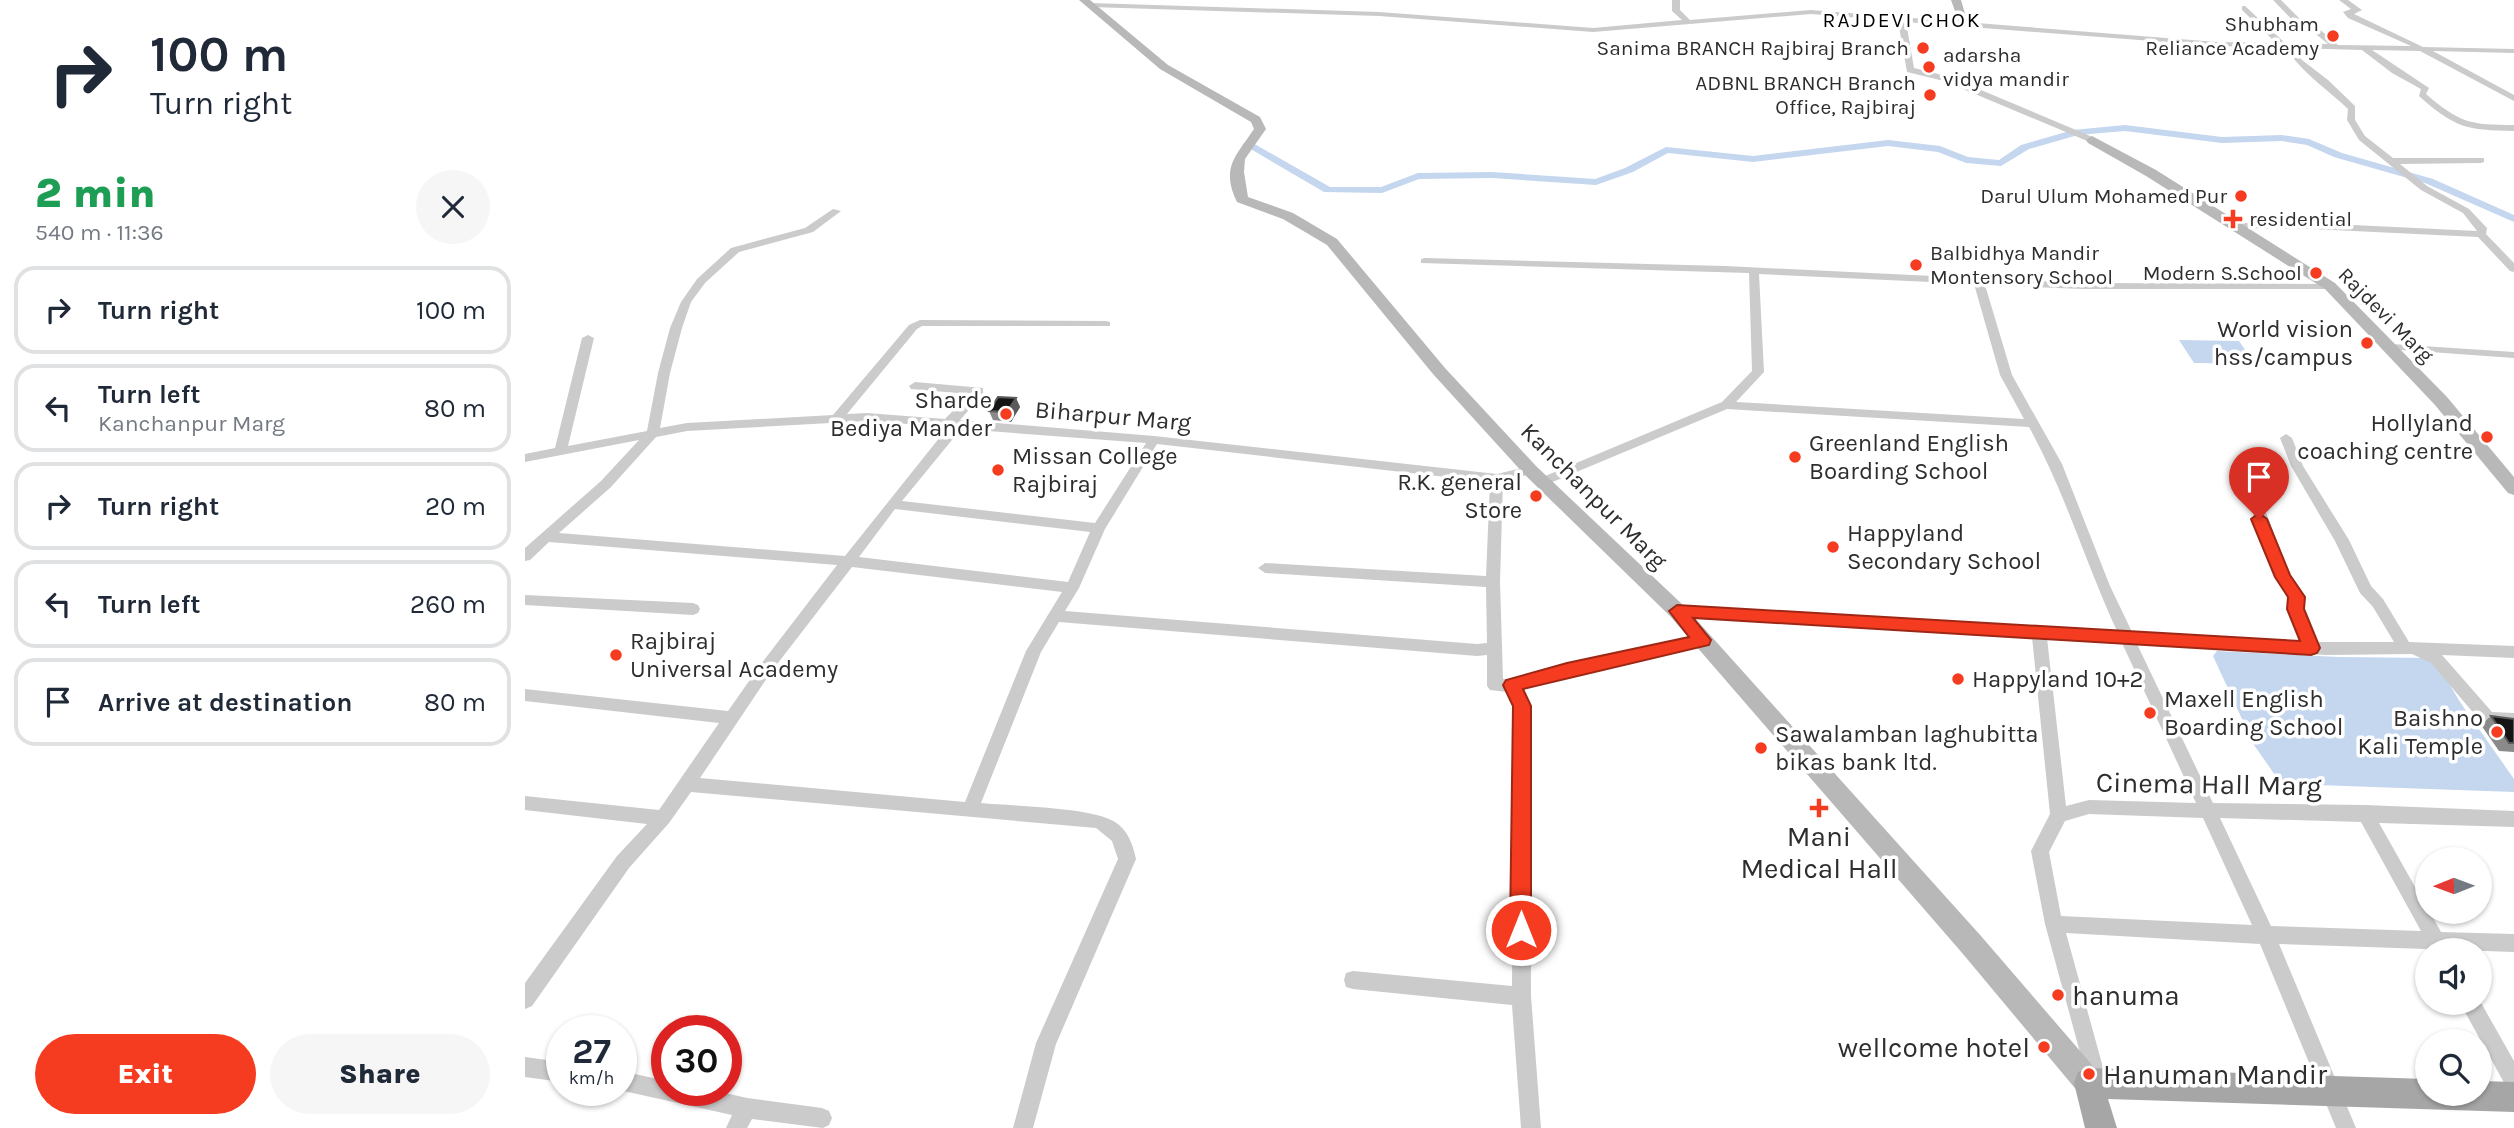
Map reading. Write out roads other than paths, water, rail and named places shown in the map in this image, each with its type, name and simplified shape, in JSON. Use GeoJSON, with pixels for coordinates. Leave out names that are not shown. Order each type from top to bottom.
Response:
{"type":"FeatureCollection","features":[{"type":"Feature","properties":{"kind":"main road"},"geometry":{"type":"LineString","coordinates":[[1956,0],[1965,25]]}},
{"type":"Feature","properties":{"kind":"main road","name":"Kanchanpur Marg"},"geometry":{"type":"LineString","coordinates":[[1087,3],[1164,67],[1256,120],[1260,129],[1256,138],[1247,144],[1235,172],[1243,199],[1287,216],[1332,242],[1439,372],[1537,476],[1677,611],[2093,1083]]}},
{"type":"Feature","properties":{"kind":"main road","name":"Rajdevi Marg"},"geometry":{"type":"LineString","coordinates":[[2092,140],[2140,167],[2329,286],[2392,347],[2514,489]]}},
{"type":"Feature","properties":{"kind":"main road"},"geometry":{"type":"LineString","coordinates":[[2101,1128],[2093,1083],[2514,1097]]}},
{"type":"Feature","properties":{"kind":"street"},"geometry":{"type":"LineString","coordinates":[[1676,0],[1676,11],[1687,21]]}},
{"type":"Feature","properties":{"kind":"street"},"geometry":{"type":"LineString","coordinates":[[2277,0],[2306,29],[2314,29],[2338,48]]}},
{"type":"Feature","properties":{"kind":"street"},"geometry":{"type":"LineString","coordinates":[[2343,0],[2358,10],[2347,12],[2351,16],[2514,98]]}},
{"type":"Feature","properties":{"kind":"street"},"geometry":{"type":"LineString","coordinates":[[1087,3],[1366,14],[1593,30],[1811,12],[2286,46],[2514,51]]}},
{"type":"Feature","properties":{"kind":"street"},"geometry":{"type":"LineString","coordinates":[[2245,8],[2286,46],[2299,62],[2352,108],[2351,120],[2362,138],[2414,179],[2466,211],[2482,228],[2481,234]]}},
{"type":"Feature","properties":{"kind":"street"},"geometry":{"type":"LineString","coordinates":[[1902,20],[1910,69],[1947,79],[2092,140]]}},
{"type":"Feature","properties":{"kind":"street"},"geometry":{"type":"LineString","coordinates":[[2362,49],[2376,55],[2401,75],[2417,81],[2425,88],[2422,93],[2447,117],[2465,126],[2514,128]]}},
{"type":"Feature","properties":{"kind":"street"},"geometry":{"type":"LineString","coordinates":[[2394,161],[2481,160]]}},
{"type":"Feature","properties":{"kind":"street"},"geometry":{"type":"LineString","coordinates":[[525,556],[606,484],[653,433],[676,328],[686,302],[701,281],[735,250],[809,230],[836,211]]}},
{"type":"Feature","properties":{"kind":"street"},"geometry":{"type":"LineString","coordinates":[[2235,226],[2325,226],[2481,234],[2514,269]]}},
{"type":"Feature","properties":{"kind":"street"},"geometry":{"type":"LineString","coordinates":[[1425,261],[1978,279],[2083,286],[2329,286]]}},
{"type":"Feature","properties":{"kind":"street"},"geometry":{"type":"LineString","coordinates":[[1726,404],[1758,372],[1754,271]]}},
{"type":"Feature","properties":{"kind":"street"},"geometry":{"type":"LineString","coordinates":[[1978,279],[2006,375],[2056,464],[2103,586],[2266,936],[2346,1128]]}},
{"type":"Feature","properties":{"kind":"street"},"geometry":{"type":"LineString","coordinates":[[838,417],[913,327],[920,323],[1107,324]]}},
{"type":"Feature","properties":{"kind":"street"},"geometry":{"type":"LineString","coordinates":[[561,450],[588,338]]}},
{"type":"Feature","properties":{"kind":"street"},"geometry":{"type":"LineString","coordinates":[[2392,347],[2514,355]]}},
{"type":"Feature","properties":{"kind":"street"},"geometry":{"type":"LineString","coordinates":[[525,999],[623,862],[663,818],[731,718],[979,391],[915,386]]}},
{"type":"Feature","properties":{"kind":"street"},"geometry":{"type":"LineString","coordinates":[[1726,404],[2033,424]]}},
{"type":"Feature","properties":{"kind":"street","name":"Biharpur Marg"},"geometry":{"type":"LineString","coordinates":[[525,458],[653,433],[728,424],[838,417],[953,423],[1154,440],[1497,478],[1537,476],[1726,404]]}},
{"type":"Feature","properties":{"kind":"street"},"geometry":{"type":"LineString","coordinates":[[2286,438],[2297,466],[2342,540],[2365,589],[2378,603],[2406,648],[2436,659],[2488,718],[2514,720]]}},
{"type":"Feature","properties":{"kind":"street"},"geometry":{"type":"LineString","coordinates":[[970,809],[1034,651],[1072,589],[1099,528],[1154,440]]}},
{"type":"Feature","properties":{"kind":"street"},"geometry":{"type":"LineString","coordinates":[[2236,474],[2253,496],[2283,577],[2297,597],[2296,609],[2311,648]]}},
{"type":"Feature","properties":{"kind":"street"},"geometry":{"type":"LineString","coordinates":[[1497,478],[1493,582],[1495,686],[1512,685],[1703,640]]}},
{"type":"Feature","properties":{"kind":"street"},"geometry":{"type":"LineString","coordinates":[[892,504],[1099,528]]}},
{"type":"Feature","properties":{"kind":"street"},"geometry":{"type":"LineString","coordinates":[[545,537],[848,561],[1072,589]]}},
{"type":"Feature","properties":{"kind":"street"},"geometry":{"type":"LineString","coordinates":[[1265,568],[1493,582]]}},
{"type":"Feature","properties":{"kind":"street"},"geometry":{"type":"LineString","coordinates":[[525,600],[693,609]]}},
{"type":"Feature","properties":{"kind":"street"},"geometry":{"type":"LineString","coordinates":[[1677,611],[2311,648],[2406,648],[2513,654]]}},
{"type":"Feature","properties":{"kind":"street"},"geometry":{"type":"LineString","coordinates":[[1055,616],[1477,650],[1494,648]]}},
{"type":"Feature","properties":{"kind":"street"},"geometry":{"type":"LineString","coordinates":[[2039,634],[2059,815],[2040,851],[2054,924],[2093,1083]]}},
{"type":"Feature","properties":{"kind":"street"},"geometry":{"type":"LineString","coordinates":[[1512,685],[1522,706],[1521,996],[1531,1128]]}},
{"type":"Feature","properties":{"kind":"street"},"geometry":{"type":"LineString","coordinates":[[525,695],[731,718]]}},
{"type":"Feature","properties":{"kind":"street"},"geometry":{"type":"LineString","coordinates":[[686,784],[1097,821],[1107,825],[1121,837],[1126,849],[1122,873],[1047,1042],[1023,1128]]}},
{"type":"Feature","properties":{"kind":"street"},"geometry":{"type":"LineString","coordinates":[[525,803],[663,818]]}},
{"type":"Feature","properties":{"kind":"street","name":"Cinema Hall Marg"},"geometry":{"type":"LineString","coordinates":[[2059,815],[2089,807],[2365,813],[2514,820]]}},
{"type":"Feature","properties":{"kind":"street"},"geometry":{"type":"LineString","coordinates":[[2365,813],[2434,938]]}},
{"type":"Feature","properties":{"kind":"street"},"geometry":{"type":"LineString","coordinates":[[2054,924],[2415,944]]}},
{"type":"Feature","properties":{"kind":"street"},"geometry":{"type":"LineString","coordinates":[[2492,944],[2514,943]]}},
{"type":"Feature","properties":{"kind":"street"},"geometry":{"type":"LineString","coordinates":[[1353,980],[1521,996]]}},
{"type":"Feature","properties":{"kind":"street"},"geometry":{"type":"LineString","coordinates":[[2477,1015],[2514,1081]]}},
{"type":"Feature","properties":{"kind":"street"},"geometry":{"type":"LineString","coordinates":[[525,1067],[546,1070]]}},
{"type":"Feature","properties":{"kind":"street"},"geometry":{"type":"LineString","coordinates":[[637,1084],[747,1108],[822,1118]]}},
{"type":"Feature","properties":{"kind":"street"},"geometry":{"type":"LineString","coordinates":[[736,1128],[747,1108]]}},
{"type":"Feature","properties":{"kind":"water"},"geometry":{"type":"Polygon","coordinates":[[[2179,340],[2239,341],[2255,364],[2194,363],[2179,340]]]}},
{"type":"Feature","properties":{"kind":"water"},"geometry":{"type":"Polygon","coordinates":[[[2217,651],[2427,658],[2437,663],[2460,702],[2514,779],[2514,792],[2289,784],[2275,775],[2254,745],[2213,656],[2217,651]]]}},
{"type":"Feature","properties":{"kind":"waterway"},"geometry":{"type":"LineString","coordinates":[[1247,144],[1328,190],[1382,190],[1418,176],[1492,175],[1596,182],[1629,170],[1666,150],[1753,159],[1888,143],[1940,149],[1966,160],[2001,163],[2025,147],[2077,132],[2125,128],[2222,140],[2282,138],[2309,142],[2338,155],[2429,181],[2514,219]]}},
{"type":"Feature","properties":{"kind":"place","name":"Shubham Reliance Academy"},"geometry":{"type":"Point","coordinates":[2333,36]}},
{"type":"Feature","properties":{"kind":"place","name":"Sanima BRANCH Rajbiraj Branch"},"geometry":{"type":"Point","coordinates":[1923,48]}},
{"type":"Feature","properties":{"kind":"place","name":"adarsha vidya mandir"},"geometry":{"type":"Point","coordinates":[1929,67]}},
{"type":"Feature","properties":{"kind":"place","name":"ADBNL BRANCH Branch Office, Rajbiraj"},"geometry":{"type":"Point","coordinates":[1930,95]}},
{"type":"Feature","properties":{"kind":"place","name":"Darul Ulum Mohamed Pur"},"geometry":{"type":"Point","coordinates":[2241,196]}},
{"type":"Feature","properties":{"kind":"place","name":"residential"},"geometry":{"type":"Point","coordinates":[2233,219]}},
{"type":"Feature","properties":{"kind":"place","name":"Balbidhya Mandir Montensory School"},"geometry":{"type":"Point","coordinates":[1916,265]}},
{"type":"Feature","properties":{"kind":"place","name":"Modern S.School"},"geometry":{"type":"Point","coordinates":[2316,273]}},
{"type":"Feature","properties":{"kind":"place","name":"World vision hss/campus"},"geometry":{"type":"Point","coordinates":[2367,343]}},
{"type":"Feature","properties":{"kind":"place","name":"Sharde Bediya Mander"},"geometry":{"type":"Point","coordinates":[1006,414]}},
{"type":"Feature","properties":{"kind":"place","name":"Hollyland coaching centre"},"geometry":{"type":"Point","coordinates":[2487,437]}},
{"type":"Feature","properties":{"kind":"place","name":"Greenland English Boarding School"},"geometry":{"type":"Point","coordinates":[1795,457]}},
{"type":"Feature","properties":{"kind":"place","name":"Missan College Rajbiraj"},"geometry":{"type":"Point","coordinates":[998,470]}},
{"type":"Feature","properties":{"kind":"place","name":"R.K. general Store"},"geometry":{"type":"Point","coordinates":[1536,496]}},
{"type":"Feature","properties":{"kind":"place","name":"Happyland Secondary School"},"geometry":{"type":"Point","coordinates":[1833,547]}},
{"type":"Feature","properties":{"kind":"place","name":"Rajbiraj Universal Academy"},"geometry":{"type":"Point","coordinates":[616,655]}},
{"type":"Feature","properties":{"kind":"place","name":"Happyland 10+2"},"geometry":{"type":"Point","coordinates":[1958,679]}},
{"type":"Feature","properties":{"kind":"place","name":"Maxell English Boarding School"},"geometry":{"type":"Point","coordinates":[2150,713]}},
{"type":"Feature","properties":{"kind":"place","name":"Baishno Kali Temple"},"geometry":{"type":"Point","coordinates":[2497,732]}},
{"type":"Feature","properties":{"kind":"place","name":"Sawalamban laghubitta bikas bank ltd."},"geometry":{"type":"Point","coordinates":[1761,748]}},
{"type":"Feature","properties":{"kind":"place","name":"Mani Medical Hall"},"geometry":{"type":"Point","coordinates":[1819,808]}},
{"type":"Feature","properties":{"kind":"place","name":"hanuma"},"geometry":{"type":"Point","coordinates":[2058,995]}},
{"type":"Feature","properties":{"kind":"place","name":"wellcome hotel"},"geometry":{"type":"Point","coordinates":[2044,1047]}},
{"type":"Feature","properties":{"kind":"place","name":"Hanuman Mandir"},"geometry":{"type":"Point","coordinates":[2089,1074]}},
{"type":"Feature","properties":{"kind":"district","name":"RAJDEVI CHOK"},"geometry":{"type":"Point","coordinates":[1902,20]}}]}
